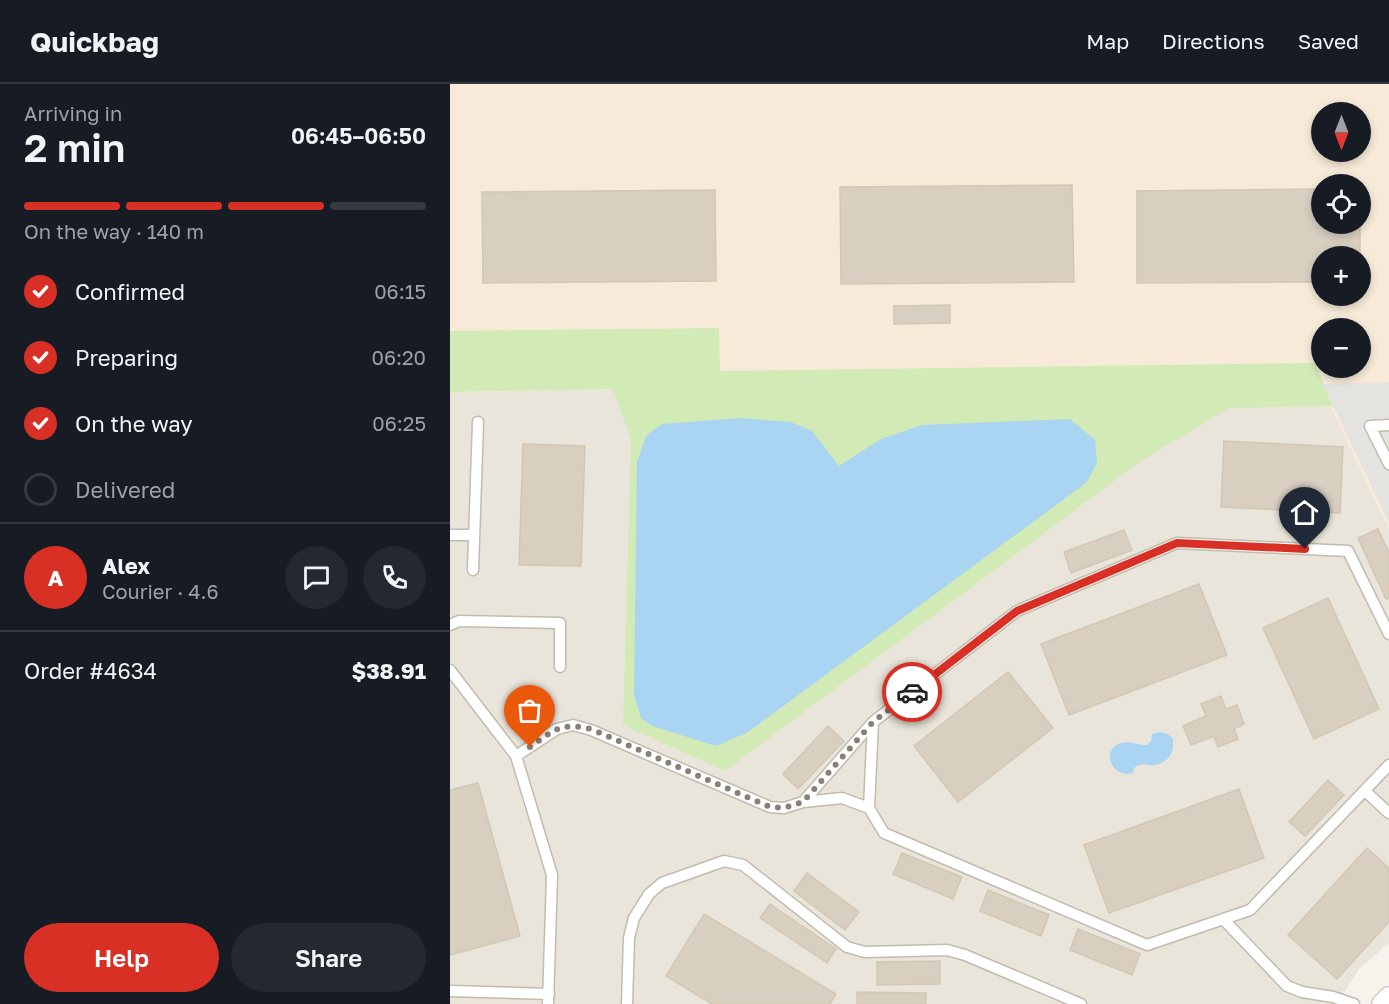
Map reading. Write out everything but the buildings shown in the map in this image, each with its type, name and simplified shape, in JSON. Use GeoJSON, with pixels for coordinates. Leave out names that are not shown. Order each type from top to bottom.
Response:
{"type":"FeatureCollection","features":[{"type":"Feature","properties":{"kind":"street"},"geometry":{"type":"LineString","coordinates":[[1382,1004],[1389,997]]}},
{"type":"Feature","properties":{"kind":"lane"},"geometry":{"type":"LineString","coordinates":[[473,570],[478,422]]}},
{"type":"Feature","properties":{"kind":"lane"},"geometry":{"type":"LineString","coordinates":[[1389,425],[1370,426],[1389,464]]}},
{"type":"Feature","properties":{"kind":"lane"},"geometry":{"type":"LineString","coordinates":[[450,535],[474,535]]}},
{"type":"Feature","properties":{"kind":"lane"},"geometry":{"type":"LineString","coordinates":[[803,802],[873,722],[1017,611],[1177,543],[1348,551],[1389,634]]}},
{"type":"Feature","properties":{"kind":"lane"},"geometry":{"type":"LineString","coordinates":[[450,625],[459,621],[560,623],[560,666]]}},
{"type":"Feature","properties":{"kind":"lane"},"geometry":{"type":"LineString","coordinates":[[450,670],[516,756],[552,875],[549,999],[450,991]]}},
{"type":"Feature","properties":{"kind":"lane"},"geometry":{"type":"LineString","coordinates":[[873,722],[869,808],[884,833],[1147,945],[1250,910],[1389,765]]}},
{"type":"Feature","properties":{"kind":"lane"},"geometry":{"type":"LineString","coordinates":[[516,756],[557,729],[573,725],[591,729],[770,807],[784,808],[803,802],[842,798],[869,808]]}},
{"type":"Feature","properties":{"kind":"lane"},"geometry":{"type":"LineString","coordinates":[[1365,790],[1389,813]]}},
{"type":"Feature","properties":{"kind":"lane"},"geometry":{"type":"LineString","coordinates":[[627,1004],[629,938],[634,918],[649,894],[662,884],[724,861],[743,865],[847,946],[865,952],[947,950],[965,955],[1081,1004]]}},
{"type":"Feature","properties":{"kind":"lane"},"geometry":{"type":"LineString","coordinates":[[1223,919],[1287,986],[1302,992],[1333,997],[1353,1004]]}},
{"type":"Feature","properties":{"kind":"shaded area"},"geometry":{"type":"Polygon","coordinates":[[[450,84],[1389,84],[1389,529],[1317,378],[450,392],[450,84]]]}},
{"type":"Feature","properties":{"kind":"shaded area"},"geometry":{"type":"Polygon","coordinates":[[[1317,378],[1389,529],[1389,943],[1359,969],[1337,1004],[450,1004],[450,392],[1317,378]]]}},
{"type":"Feature","properties":{"kind":"shaded area"},"geometry":{"type":"Polygon","coordinates":[[[1389,382],[1389,523],[1323,384],[1389,382]]]}},
{"type":"Feature","properties":{"kind":"green space"},"geometry":{"type":"Polygon","coordinates":[[[719,328],[720,371],[1311,363],[1311,378],[1321,378],[1333,406],[1229,408],[1142,460],[725,771],[623,725],[631,439],[613,389],[450,392],[450,331],[719,328]]]}},
{"type":"Feature","properties":{"kind":"water"},"geometry":{"type":"Polygon","coordinates":[[[741,418],[791,422],[812,431],[839,466],[881,439],[922,425],[1070,419],[1095,440],[1097,463],[1086,483],[748,732],[716,746],[652,726],[641,718],[634,695],[637,462],[646,436],[662,424],[741,418]]]}},
{"type":"Feature","properties":{"kind":"water"},"geometry":{"type":"Polygon","coordinates":[[[1160,732],[1168,734],[1173,739],[1173,749],[1167,760],[1154,765],[1139,765],[1134,768],[1133,773],[1126,774],[1112,764],[1110,754],[1118,744],[1125,742],[1147,745],[1151,741],[1152,734],[1160,732]]]}},
{"type":"Feature","properties":{"kind":"way so far"},"geometry":{"type":"LineString","coordinates":[[530,747],[557,729],[573,725],[591,729],[770,807],[784,808],[803,802],[873,722],[912,692]]}},
{"type":"Feature","properties":{"kind":"route"},"geometry":{"type":"LineString","coordinates":[[912,692],[1017,611],[1177,543],[1305,549]]}}]}
